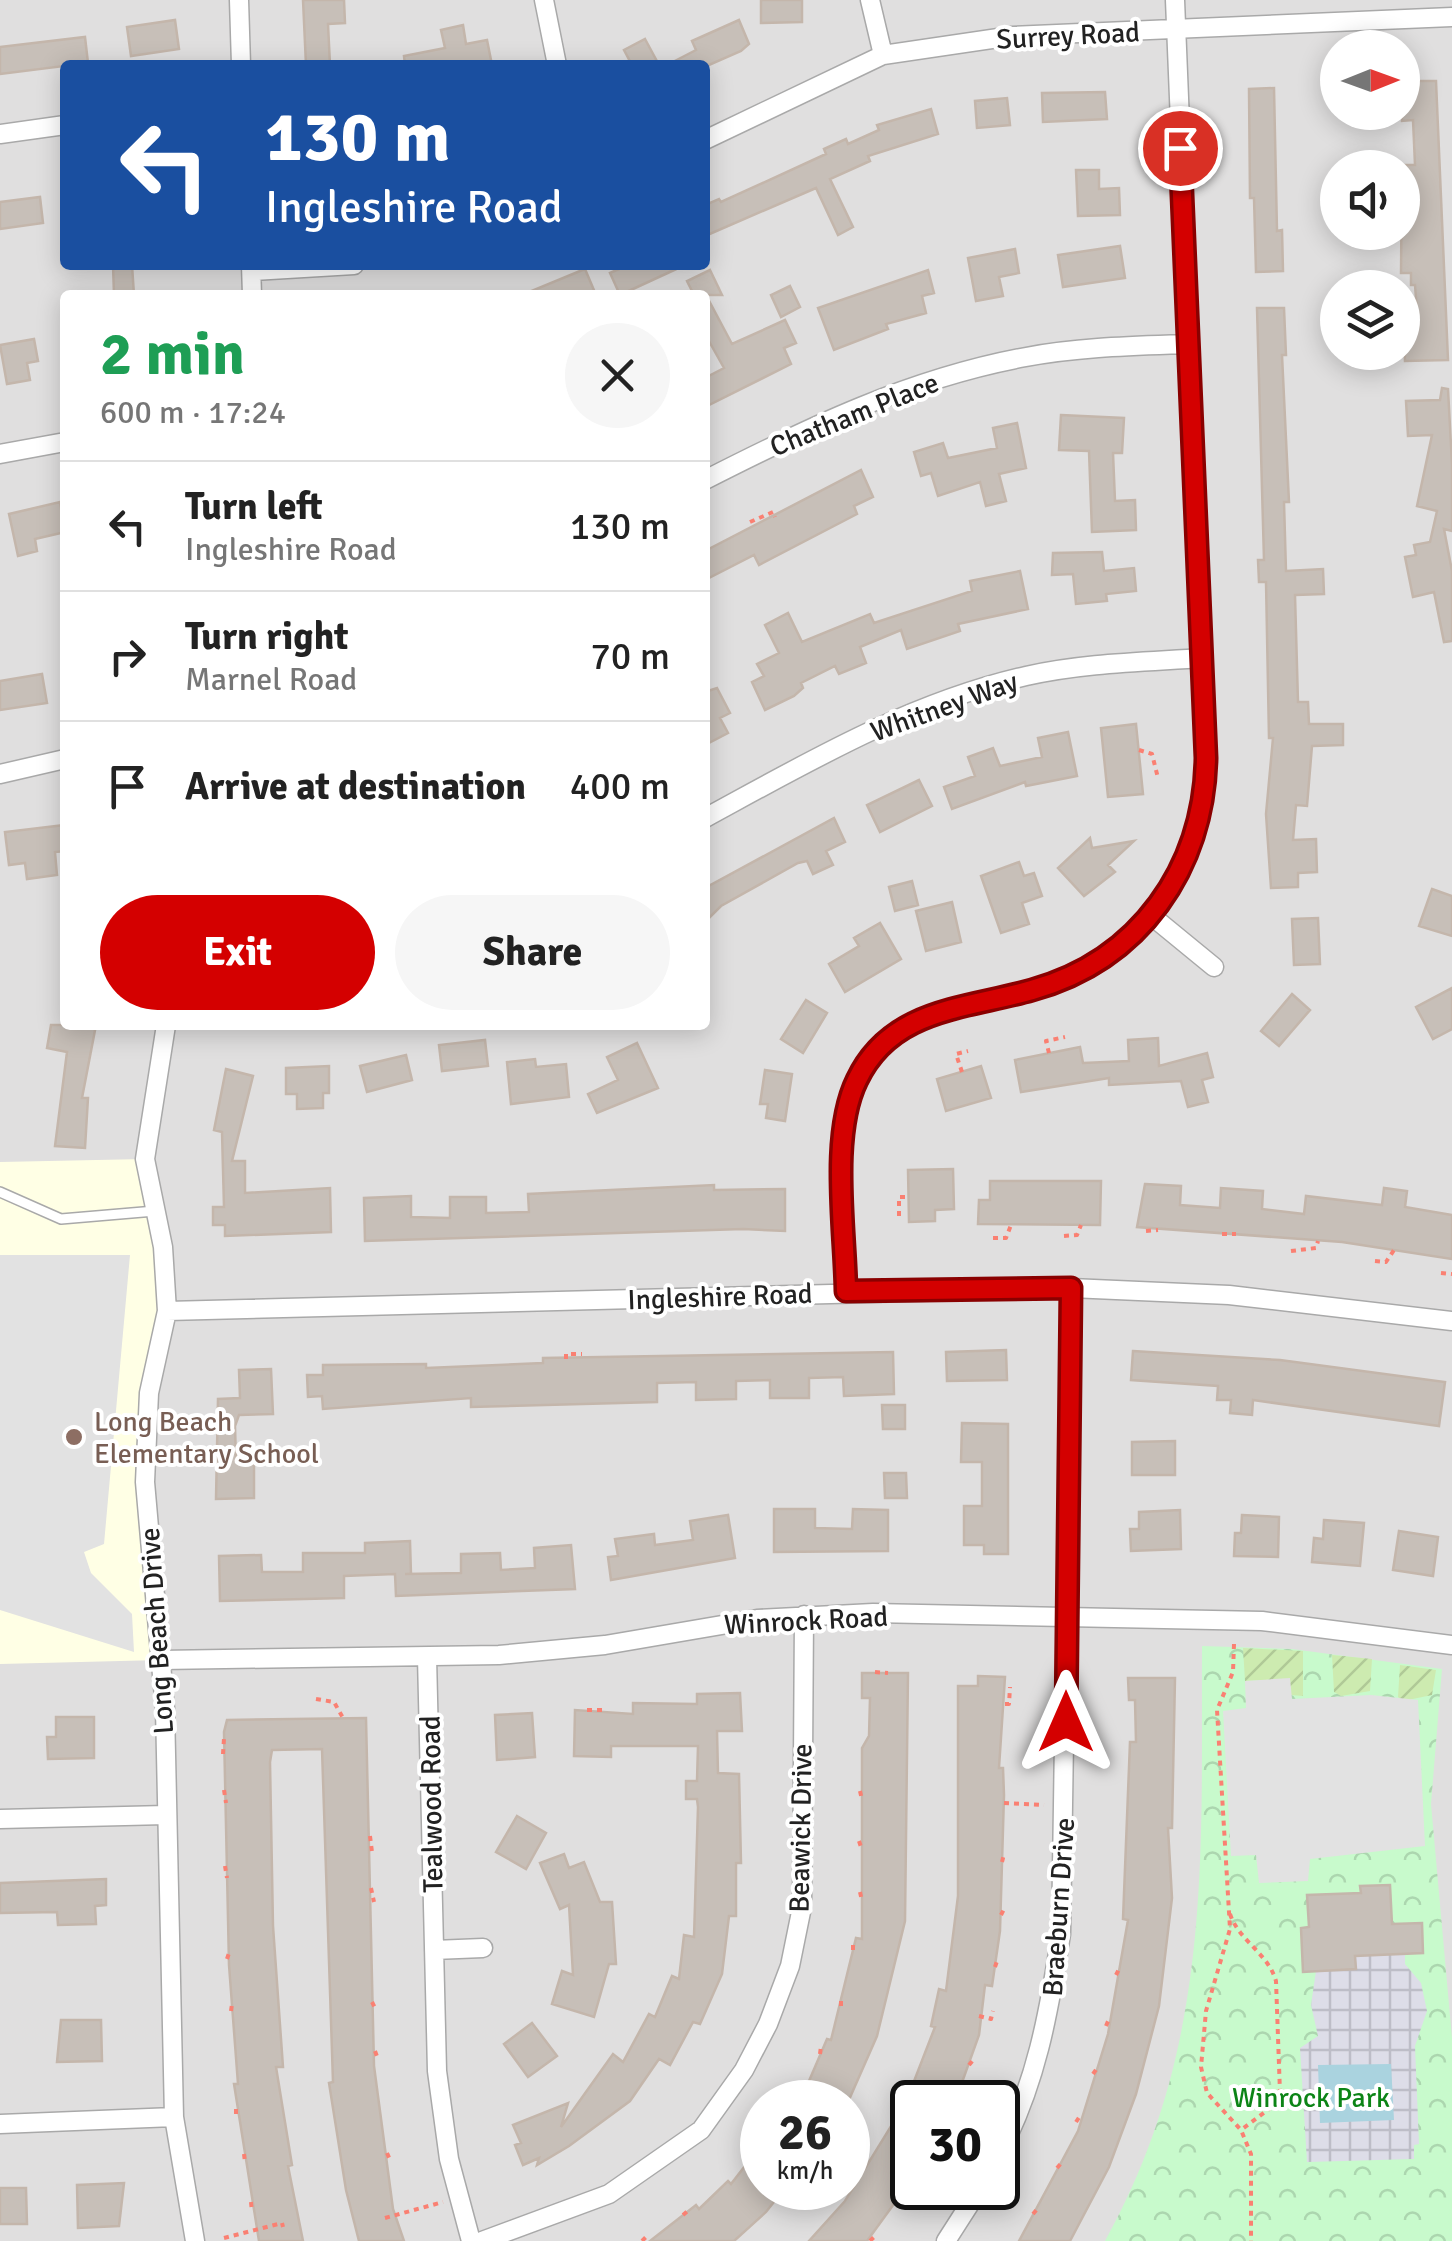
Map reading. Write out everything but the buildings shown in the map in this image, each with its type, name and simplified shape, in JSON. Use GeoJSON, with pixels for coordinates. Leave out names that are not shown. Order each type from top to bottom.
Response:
{"type":"FeatureCollection","features":[{"type":"Feature","properties":{"kind":"street"},"geometry":{"type":"LineString","coordinates":[[239,0],[241,60]]}},
{"type":"Feature","properties":{"kind":"street"},"geometry":{"type":"LineString","coordinates":[[544,0],[556,60]]}},
{"type":"Feature","properties":{"kind":"street"},"geometry":{"type":"LineString","coordinates":[[870,0],[883,55]]}},
{"type":"Feature","properties":{"kind":"street"},"geometry":{"type":"LineString","coordinates":[[846,1291],[842,1132],[855,1082],[874,1051],[898,1031],[930,1014],[1071,976],[1124,943],[1153,917],[1184,863],[1204,799],[1202,658],[1174,0]]}},
{"type":"Feature","properties":{"kind":"street","name":"Surrey Road"},"geometry":{"type":"LineString","coordinates":[[710,138],[883,55],[1012,36],[1452,18]]}},
{"type":"Feature","properties":{"kind":"street"},"geometry":{"type":"LineString","coordinates":[[0,134],[60,126]]}},
{"type":"Feature","properties":{"kind":"street","name":"Chatham Place"},"geometry":{"type":"LineString","coordinates":[[710,478],[817,424],[907,387],[1028,356],[1187,344]]}},
{"type":"Feature","properties":{"kind":"street"},"geometry":{"type":"LineString","coordinates":[[0,454],[60,443]]}},
{"type":"Feature","properties":{"kind":"street","name":"Whitney Way"},"geometry":{"type":"LineString","coordinates":[[710,815],[835,748],[986,686],[1064,670],[1202,658]]}},
{"type":"Feature","properties":{"kind":"street"},"geometry":{"type":"LineString","coordinates":[[0,774],[60,761]]}},
{"type":"Feature","properties":{"kind":"street"},"geometry":{"type":"LineString","coordinates":[[1153,917],[1214,967]]}},
{"type":"Feature","properties":{"kind":"street","name":"Long Beach Drive"},"geometry":{"type":"LineString","coordinates":[[165,1030],[145,1159],[156,1210],[167,1310],[149,1393],[145,1482],[161,1660],[174,2117],[195,2241]]}},
{"type":"Feature","properties":{"kind":"street","name":"Ingleshire Road"},"geometry":{"type":"LineString","coordinates":[[167,1310],[1071,1288],[1229,1294],[1452,1321]]}},
{"type":"Feature","properties":{"kind":"street","name":"Braeburn Drive"},"geometry":{"type":"LineString","coordinates":[[1020,2106],[1032,2078],[1051,2006],[1060,1934],[1066,1805],[1071,1288]]}},
{"type":"Feature","properties":{"kind":"street","name":"Winrock Road"},"geometry":{"type":"LineString","coordinates":[[161,1660],[427,1658],[566,1650],[804,1615],[1262,1621],[1452,1644]]}},
{"type":"Feature","properties":{"kind":"street","name":"Beawick Drive"},"geometry":{"type":"LineString","coordinates":[[482,2241],[609,2194],[701,2130],[744,2070],[768,2024],[790,1966],[802,1907],[804,1615]]}},
{"type":"Feature","properties":{"kind":"street","name":"Tealwood Road"},"geometry":{"type":"LineString","coordinates":[[427,1658],[437,2071],[459,2198],[471,2241]]}},
{"type":"Feature","properties":{"kind":"street"},"geometry":{"type":"LineString","coordinates":[[0,1819],[166,1814]]}},
{"type":"Feature","properties":{"kind":"street"},"geometry":{"type":"LineString","coordinates":[[434,1950],[482,1948]]}},
{"type":"Feature","properties":{"kind":"street"},"geometry":{"type":"LineString","coordinates":[[0,2124],[174,2117]]}},
{"type":"Feature","properties":{"kind":"street"},"geometry":{"type":"LineString","coordinates":[[946,2241],[966,2210]]}},
{"type":"Feature","properties":{"kind":"lane"},"geometry":{"type":"LineString","coordinates":[[0,1192],[61,1220],[156,1210]]}},
{"type":"Feature","properties":{"kind":"path"},"geometry":{"type":"LineString","coordinates":[[750,522],[773,512],[775,517]]}},
{"type":"Feature","properties":{"kind":"path"},"geometry":{"type":"LineString","coordinates":[[1139,750],[1152,754],[1158,778]]}},
{"type":"Feature","properties":{"kind":"path"},"geometry":{"type":"LineString","coordinates":[[1048,1053],[1046,1040],[1065,1037]]}},
{"type":"Feature","properties":{"kind":"path"},"geometry":{"type":"LineString","coordinates":[[962,1072],[956,1054],[968,1050]]}},
{"type":"Feature","properties":{"kind":"path"},"geometry":{"type":"LineString","coordinates":[[899,1216],[898,1197],[908,1197]]}},
{"type":"Feature","properties":{"kind":"path"},"geometry":{"type":"LineString","coordinates":[[993,1238],[1006,1238],[1011,1225]]}},
{"type":"Feature","properties":{"kind":"path"},"geometry":{"type":"LineString","coordinates":[[1064,1236],[1077,1235],[1081,1225]]}},
{"type":"Feature","properties":{"kind":"path"},"geometry":{"type":"LineString","coordinates":[[1146,1230],[1158,1230]]}},
{"type":"Feature","properties":{"kind":"path"},"geometry":{"type":"LineString","coordinates":[[1222,1234],[1236,1234]]}},
{"type":"Feature","properties":{"kind":"path"},"geometry":{"type":"LineString","coordinates":[[1291,1251],[1316,1248],[1318,1241]]}},
{"type":"Feature","properties":{"kind":"path"},"geometry":{"type":"LineString","coordinates":[[1375,1261],[1386,1262],[1394,1250]]}},
{"type":"Feature","properties":{"kind":"path"},"geometry":{"type":"LineString","coordinates":[[1441,1273],[1452,1274]]}},
{"type":"Feature","properties":{"kind":"path"},"geometry":{"type":"LineString","coordinates":[[566,1358],[566,1354],[582,1354]]}},
{"type":"Feature","properties":{"kind":"path"},"geometry":{"type":"LineString","coordinates":[[1234,1644],[1232,1672],[1217,1710],[1227,1950],[1208,2000],[1201,2067],[1206,2093],[1241,2130],[1251,2154],[1251,2241]]}},
{"type":"Feature","properties":{"kind":"path"},"geometry":{"type":"LineString","coordinates":[[875,1672],[888,1673]]}},
{"type":"Feature","properties":{"kind":"path"},"geometry":{"type":"LineString","coordinates":[[1005,1704],[1009,1704],[1010,1688]]}},
{"type":"Feature","properties":{"kind":"path"},"geometry":{"type":"LineString","coordinates":[[316,1699],[334,1702],[341,1708],[343,1718]]}},
{"type":"Feature","properties":{"kind":"path"},"geometry":{"type":"LineString","coordinates":[[586,1710],[605,1710]]}},
{"type":"Feature","properties":{"kind":"path"},"geometry":{"type":"LineString","coordinates":[[223,1754],[224,1738]]}},
{"type":"Feature","properties":{"kind":"path"},"geometry":{"type":"LineString","coordinates":[[224,1790],[226,1803]]}},
{"type":"Feature","properties":{"kind":"path"},"geometry":{"type":"LineString","coordinates":[[860,1791],[862,1800]]}},
{"type":"Feature","properties":{"kind":"path"},"geometry":{"type":"LineString","coordinates":[[1004,1812],[1005,1803],[1066,1805]]}},
{"type":"Feature","properties":{"kind":"path"},"geometry":{"type":"LineString","coordinates":[[370,1836],[372,1852]]}},
{"type":"Feature","properties":{"kind":"path"},"geometry":{"type":"LineString","coordinates":[[1002,1862],[1004,1854]]}},
{"type":"Feature","properties":{"kind":"path"},"geometry":{"type":"LineString","coordinates":[[225,1866],[227,1878]]}},
{"type":"Feature","properties":{"kind":"path"},"geometry":{"type":"LineString","coordinates":[[371,1888],[374,1902]]}},
{"type":"Feature","properties":{"kind":"path"},"geometry":{"type":"LineString","coordinates":[[860,1892],[862,1900]]}},
{"type":"Feature","properties":{"kind":"path"},"geometry":{"type":"LineString","coordinates":[[1001,1914],[1005,1907]]}},
{"type":"Feature","properties":{"kind":"path"},"geometry":{"type":"LineString","coordinates":[[1228,1909],[1235,1929],[1272,1968],[1276,1981],[1280,2093],[1269,2109],[1241,2130]]}},
{"type":"Feature","properties":{"kind":"path"},"geometry":{"type":"LineString","coordinates":[[853,1945],[853,1952]]}},
{"type":"Feature","properties":{"kind":"path"},"geometry":{"type":"LineString","coordinates":[[995,1966],[998,1958]]}},
{"type":"Feature","properties":{"kind":"path"},"geometry":{"type":"LineString","coordinates":[[1116,1976],[1119,1969]]}},
{"type":"Feature","properties":{"kind":"path"},"geometry":{"type":"LineString","coordinates":[[841,2006],[842,1996]]}},
{"type":"Feature","properties":{"kind":"path"},"geometry":{"type":"LineString","coordinates":[[372,2002],[375,2008]]}},
{"type":"Feature","properties":{"kind":"path"},"geometry":{"type":"LineString","coordinates":[[231,2012],[232,2004]]}},
{"type":"Feature","properties":{"kind":"path"},"geometry":{"type":"LineString","coordinates":[[979,2016],[991,2019],[993,2011]]}},
{"type":"Feature","properties":{"kind":"path"},"geometry":{"type":"LineString","coordinates":[[820,2054],[821,2046]]}},
{"type":"Feature","properties":{"kind":"path"},"geometry":{"type":"LineString","coordinates":[[375,2050],[378,2059]]}},
{"type":"Feature","properties":{"kind":"path"},"geometry":{"type":"LineString","coordinates":[[969,2065],[974,2059]]}},
{"type":"Feature","properties":{"kind":"path"},"geometry":{"type":"LineString","coordinates":[[1093,2074],[1098,2067]]}},
{"type":"Feature","properties":{"kind":"path"},"geometry":{"type":"LineString","coordinates":[[236,2105],[236,2114]]}},
{"type":"Feature","properties":{"kind":"path"},"geometry":{"type":"LineString","coordinates":[[1076,2122],[1080,2116]]}},
{"type":"Feature","properties":{"kind":"path"},"geometry":{"type":"LineString","coordinates":[[387,2153],[391,2162]]}},
{"type":"Feature","properties":{"kind":"path"},"geometry":{"type":"LineString","coordinates":[[244,2154],[244,2162]]}},
{"type":"Feature","properties":{"kind":"path"},"geometry":{"type":"LineString","coordinates":[[1056,2168],[1064,2161]]}},
{"type":"Feature","properties":{"kind":"path"},"geometry":{"type":"LineString","coordinates":[[385,2218],[459,2198]]}},
{"type":"Feature","properties":{"kind":"path"},"geometry":{"type":"LineString","coordinates":[[251,2202],[252,2212]]}},
{"type":"Feature","properties":{"kind":"path"},"geometry":{"type":"LineString","coordinates":[[1033,2214],[1038,2208]]}},
{"type":"Feature","properties":{"kind":"path"},"geometry":{"type":"LineString","coordinates":[[683,2216],[690,2209]]}},
{"type":"Feature","properties":{"kind":"path"},"geometry":{"type":"LineString","coordinates":[[224,2238],[282,2223],[283,2227]]}},
{"type":"Feature","properties":{"kind":"path"},"geometry":{"type":"LineString","coordinates":[[642,2241],[647,2236]]}},
{"type":"Feature","properties":{"kind":"shaded area"},"geometry":{"type":"Polygon","coordinates":[[[0,0],[1452,0],[1452,2241],[0,2241],[0,0]]]}},
{"type":"Feature","properties":{"kind":"shaded area","name":"Long Beach Elementary School"},"geometry":{"type":"Polygon","coordinates":[[[145,1159],[167,1311],[149,1393],[161,1660],[0,1664],[0,1162],[145,1159]]]}},
{"type":"Feature","properties":{"kind":"shaded area"},"geometry":{"type":"Polygon","coordinates":[[[0,1255],[130,1255],[104,1544],[84,1552],[91,1573],[132,1614],[134,1652],[0,1610],[0,1255]]]}},
{"type":"Feature","properties":{"kind":"shaded area"},"geometry":{"type":"Polygon","coordinates":[[[1290,1678],[1292,1699],[1371,1695],[1418,1700],[1425,1846],[1310,1859],[1308,1881],[1259,1883],[1256,1855],[1231,1856],[1223,1711],[1246,1708],[1245,1681],[1290,1678]]]}},
{"type":"Feature","properties":{"kind":"shaded area"},"geometry":{"type":"Polygon","coordinates":[[[1405,1953],[1405,1964],[1421,1983],[1427,2011],[1415,2046],[1419,2144],[1414,2145],[1414,2159],[1307,2162],[1300,2048],[1318,2036],[1311,2005],[1316,1971],[1355,1956],[1405,1953]]]}},
{"type":"Feature","properties":{"kind":"green space","name":"Winrock Park"},"geometry":{"type":"Polygon","coordinates":[[[1202,1646],[1292,1649],[1442,1669],[1431,1804],[1452,2038],[1452,2241],[1105,2241],[1140,2168],[1166,2096],[1183,2023],[1194,1950],[1199,1876],[1202,1646]]]}},
{"type":"Feature","properties":{"kind":"green space"},"geometry":{"type":"Polygon","coordinates":[[[1243,1648],[1303,1651],[1303,1696],[1291,1695],[1289,1679],[1245,1681],[1243,1648]]]}},
{"type":"Feature","properties":{"kind":"green space"},"geometry":{"type":"Polygon","coordinates":[[[1332,1655],[1372,1659],[1370,1691],[1341,1696],[1334,1692],[1332,1655]]]}},
{"type":"Feature","properties":{"kind":"green space"},"geometry":{"type":"Polygon","coordinates":[[[1400,1665],[1436,1670],[1432,1695],[1403,1701],[1398,1697],[1400,1665]]]}},
{"type":"Feature","properties":{"kind":"water"},"geometry":{"type":"Polygon","coordinates":[[[1391,2064],[1394,2120],[1320,2123],[1318,2065],[1391,2064]]]}},
{"type":"Feature","properties":{"kind":"place","name":"Long Beach Elementary School"},"geometry":{"type":"Point","coordinates":[74,1437]}},
{"type":"Feature","properties":{"kind":"route"},"geometry":{"type":"LineString","coordinates":[[1066,1722],[1071,1288],[846,1291],[842,1132],[855,1082],[874,1051],[886,1040],[930,1014],[1054,984],[1106,956],[1153,917],[1168,895],[1194,837],[1204,799],[1206,758],[1180,148]]}}]}
